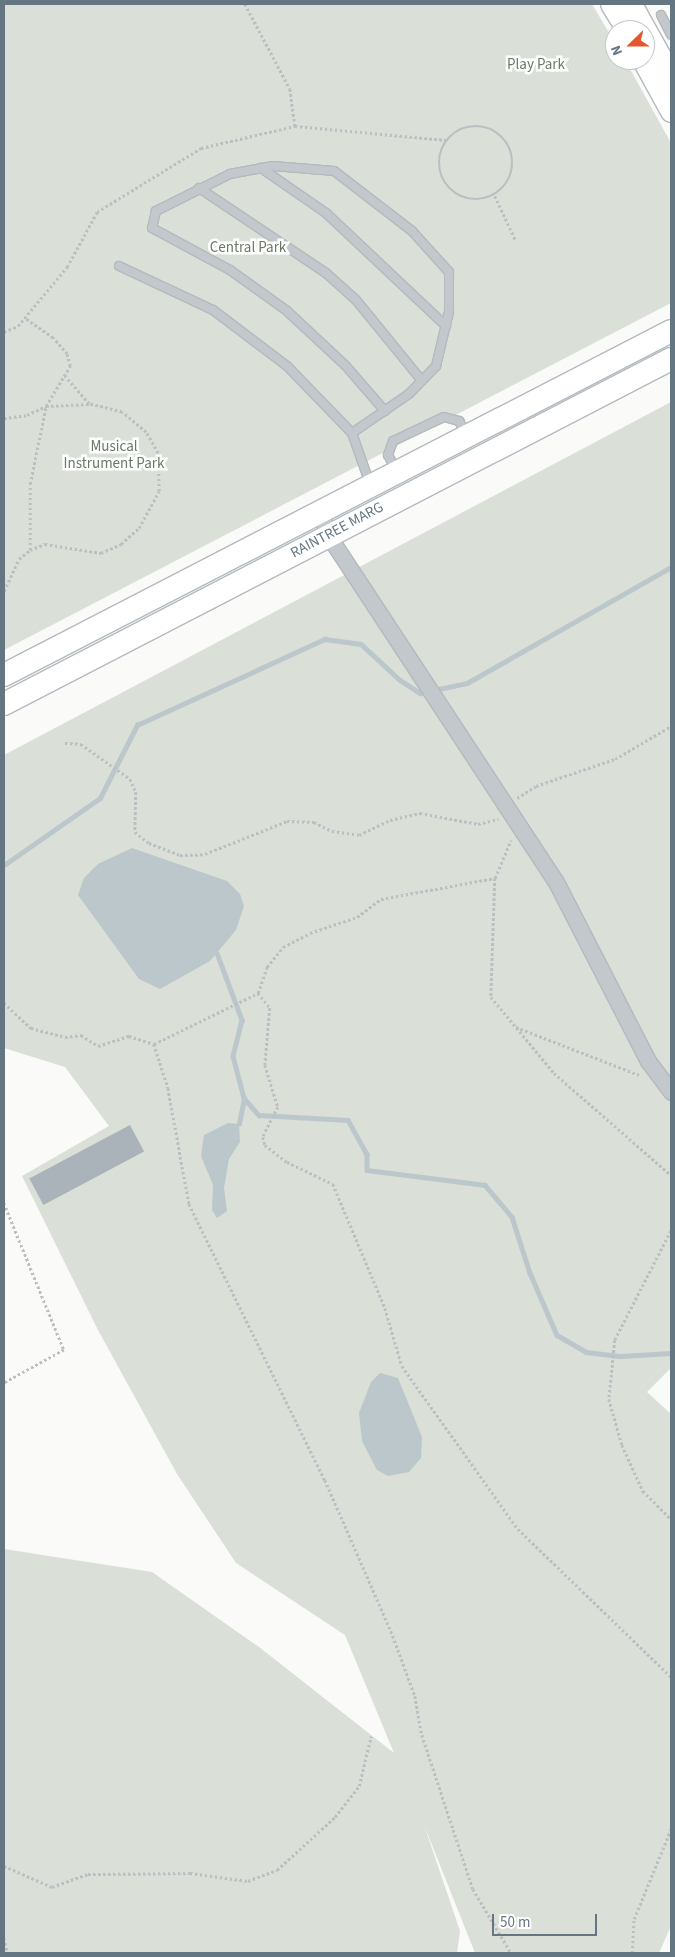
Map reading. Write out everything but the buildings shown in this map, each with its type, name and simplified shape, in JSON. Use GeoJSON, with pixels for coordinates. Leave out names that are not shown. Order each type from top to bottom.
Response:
{"type":"FeatureCollection","features":[{"type":"Feature","properties":{"kind":"main road","name":"RAINTREE MARG"},"geometry":{"type":"LineString","coordinates":[[4,675],[396,470],[671,331]]}},
{"type":"Feature","properties":{"kind":"main road","name":"RAINTREE MARG"},"geometry":{"type":"LineString","coordinates":[[4,704],[671,359]]}},
{"type":"Feature","properties":{"kind":"street"},"geometry":{"type":"LineString","coordinates":[[611,4],[621,20]]}},
{"type":"Feature","properties":{"kind":"street"},"geometry":{"type":"LineString","coordinates":[[631,4],[671,76]]}},
{"type":"Feature","properties":{"kind":"street"},"geometry":{"type":"LineString","coordinates":[[648,70],[671,112]]}},
{"type":"Feature","properties":{"kind":"street"},"geometry":{"type":"LineString","coordinates":[[320,510],[328,535],[422,671],[447,716],[507,804],[556,882],[648,1061],[668,1088]]}},
{"type":"Feature","properties":{"kind":"lane"},"geometry":{"type":"LineString","coordinates":[[661,15],[671,34]]}},
{"type":"Feature","properties":{"kind":"lane"},"geometry":{"type":"LineString","coordinates":[[352,433],[385,411],[422,381],[436,366],[446,326],[449,272],[412,231],[334,171],[302,166],[261,168],[230,174],[156,211],[152,228],[230,270],[287,311],[345,365],[385,411]]}},
{"type":"Feature","properties":{"kind":"lane"},"geometry":{"type":"LineString","coordinates":[[261,168],[326,213],[446,326]]}},
{"type":"Feature","properties":{"kind":"lane"},"geometry":{"type":"LineString","coordinates":[[199,188],[326,273],[356,300],[422,381]]}},
{"type":"Feature","properties":{"kind":"lane"},"geometry":{"type":"LineString","coordinates":[[119,266],[213,310],[287,366],[352,433],[370,484]]}},
{"type":"Feature","properties":{"kind":"path"},"geometry":{"type":"LineString","coordinates":[[245,4],[290,89],[295,126]]}},
{"type":"Feature","properties":{"kind":"path"},"geometry":{"type":"LineString","coordinates":[[4,332],[24,318],[67,267],[97,212],[141,181],[201,148],[295,126],[446,140]]}},
{"type":"Feature","properties":{"kind":"path"},"geometry":{"type":"LineString","coordinates":[[486,127],[509,145],[512,174],[495,196],[466,200],[443,182],[439,161],[446,140],[457,130],[486,127]]}},
{"type":"Feature","properties":{"kind":"path"},"geometry":{"type":"LineString","coordinates":[[495,196],[516,242]]}},
{"type":"Feature","properties":{"kind":"path"},"geometry":{"type":"LineString","coordinates":[[24,318],[67,354],[70,366],[46,406],[30,484],[30,550]]}},
{"type":"Feature","properties":{"kind":"path"},"geometry":{"type":"LineString","coordinates":[[65,376],[89,404]]}},
{"type":"Feature","properties":{"kind":"path"},"geometry":{"type":"LineString","coordinates":[[4,418],[46,406],[89,404],[122,412],[146,432],[158,453],[159,491],[139,528],[121,544],[101,553],[45,544],[30,550],[19,558],[4,591]]}},
{"type":"Feature","properties":{"kind":"path"},"geometry":{"type":"LineString","coordinates":[[507,804],[536,786],[615,759],[671,726]]}},
{"type":"Feature","properties":{"kind":"path"},"geometry":{"type":"LineString","coordinates":[[65,743],[81,744],[130,779],[136,792],[134,832],[149,843],[180,856],[205,854],[286,821],[314,822],[332,832],[359,835],[420,813],[478,824],[517,820],[495,878],[491,997],[554,1073],[671,1175]]}},
{"type":"Feature","properties":{"kind":"path"},"geometry":{"type":"LineString","coordinates":[[4,1003],[31,1028],[65,1037],[81,1035],[98,1046],[129,1036],[154,1044],[258,993],[267,967],[283,947],[310,933],[357,917],[381,900],[495,878]]}},
{"type":"Feature","properties":{"kind":"path"},"geometry":{"type":"LineString","coordinates":[[258,993],[270,1008],[265,1065],[278,1108],[263,1138],[287,1162],[333,1184],[385,1308],[402,1366],[518,1529],[671,1677]]}},
{"type":"Feature","properties":{"kind":"path"},"geometry":{"type":"LineString","coordinates":[[515,1027],[668,1088]]}},
{"type":"Feature","properties":{"kind":"path"},"geometry":{"type":"LineString","coordinates":[[154,1044],[168,1088],[189,1204],[325,1480],[391,1631],[415,1696],[422,1735],[473,1889],[511,1953]]}},
{"type":"Feature","properties":{"kind":"path"},"geometry":{"type":"LineString","coordinates":[[4,1203],[64,1350],[4,1383]]}},
{"type":"Feature","properties":{"kind":"path"},"geometry":{"type":"LineString","coordinates":[[671,1230],[615,1340],[610,1368],[609,1399],[622,1445],[644,1491],[671,1519]]}},
{"type":"Feature","properties":{"kind":"path"},"geometry":{"type":"LineString","coordinates":[[4,1866],[52,1887],[88,1874],[190,1873],[248,1882],[277,1870],[335,1817],[359,1786],[371,1736]]}},
{"type":"Feature","properties":{"kind":"path"},"geometry":{"type":"LineString","coordinates":[[632,1953],[634,1919],[671,1829]]}},
{"type":"Feature","properties":{"kind":"path"},"geometry":{"type":"LineString","coordinates":[[4,1938],[8,1953]]}},
{"type":"Feature","properties":{"kind":"green space","name":"Central Park"},"geometry":{"type":"Polygon","coordinates":[[[4,4],[592,4],[605,26],[605,70],[631,70],[671,143],[671,303],[4,650],[4,4]]]}},
{"type":"Feature","properties":{"kind":"green space"},"geometry":{"type":"Polygon","coordinates":[[[671,402],[671,1368],[647,1392],[671,1414],[671,1926],[659,1953],[475,1953],[424,1825],[460,1931],[457,1953],[4,1953],[4,1549],[152,1572],[259,1647],[394,1753],[345,1635],[236,1563],[177,1474],[98,1330],[22,1176],[109,1126],[65,1067],[4,1048],[4,755],[671,402]]]}},
{"type":"Feature","properties":{"kind":"shaded area"},"geometry":{"type":"Polygon","coordinates":[[[132,848],[227,881],[240,894],[244,906],[236,930],[210,961],[160,989],[139,979],[78,895],[84,878],[98,864],[132,848]]]}},
{"type":"Feature","properties":{"kind":"shaded area"},"geometry":{"type":"Polygon","coordinates":[[[228,1123],[239,1124],[240,1142],[229,1159],[224,1188],[227,1211],[217,1218],[212,1210],[213,1185],[201,1156],[204,1135],[228,1123]]]}},
{"type":"Feature","properties":{"kind":"shaded area"},"geometry":{"type":"Polygon","coordinates":[[[380,1373],[398,1378],[422,1437],[421,1458],[409,1472],[388,1476],[377,1470],[362,1441],[359,1413],[371,1382],[380,1373]]]}},
{"type":"Feature","properties":{"kind":"waterway"},"geometry":{"type":"LineString","coordinates":[[434,690],[467,683],[671,567]]}},
{"type":"Feature","properties":{"kind":"waterway"},"geometry":{"type":"LineString","coordinates":[[4,865],[100,798],[137,725],[325,639],[361,644],[400,680],[420,693],[427,691]]}},
{"type":"Feature","properties":{"kind":"waterway"},"geometry":{"type":"LineString","coordinates":[[217,953],[242,1020],[233,1056],[244,1098]]}},
{"type":"Feature","properties":{"kind":"waterway"},"geometry":{"type":"LineString","coordinates":[[239,1124],[244,1098],[259,1115],[348,1120],[367,1154],[367,1170],[485,1185],[512,1217],[530,1273],[557,1335],[586,1352],[621,1356],[671,1353]]}},
{"type":"Feature","properties":{"kind":"park label","name":"Play Park"},"geometry":{"type":"Point","coordinates":[536,65]}},
{"type":"Feature","properties":{"kind":"park label","name":"Musical Instrument Park"},"geometry":{"type":"Point","coordinates":[114,454]}}]}
